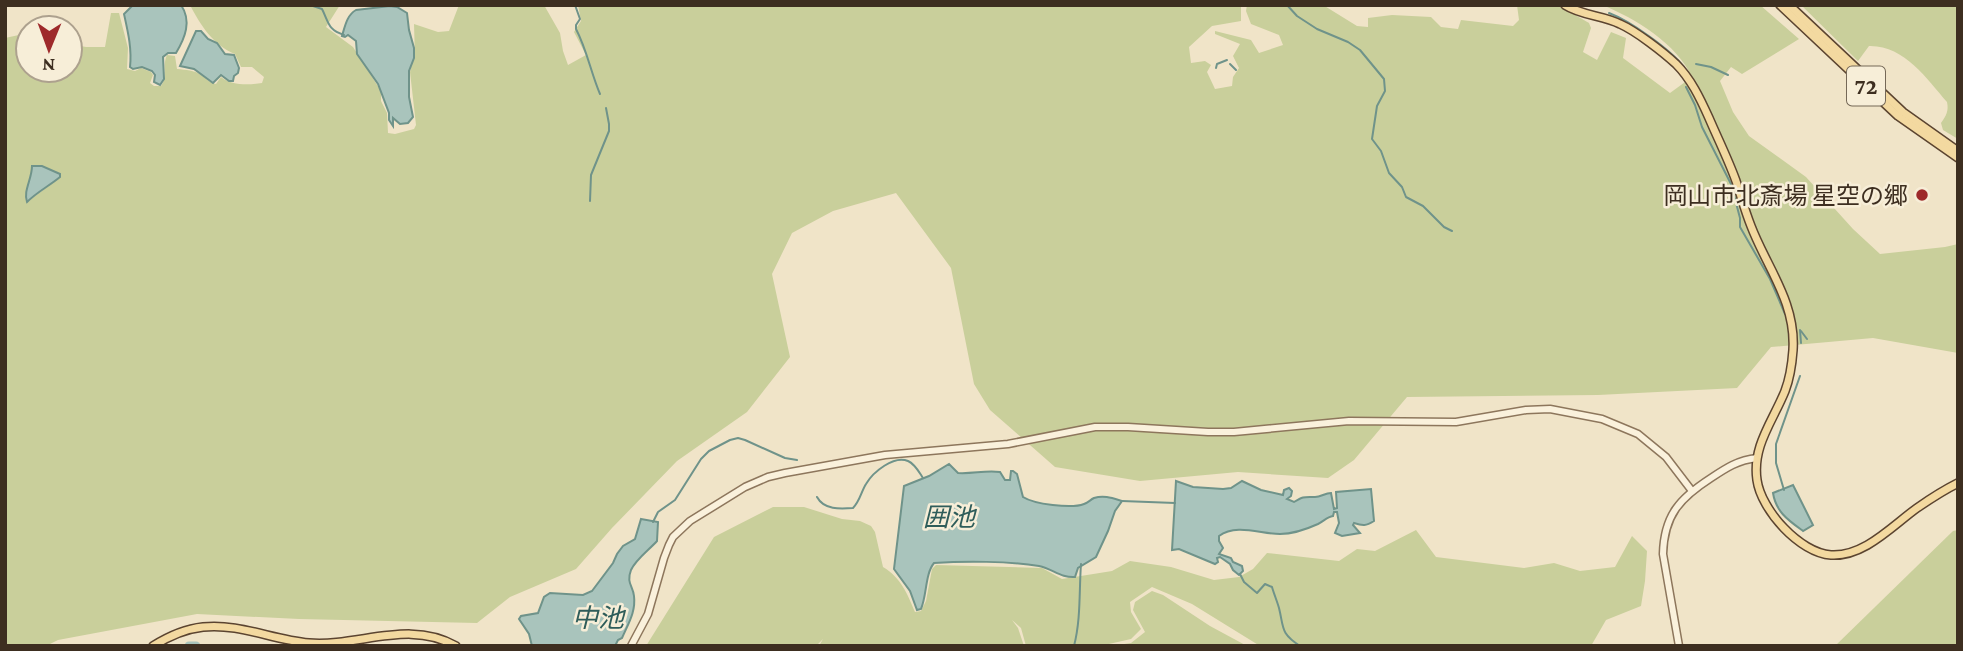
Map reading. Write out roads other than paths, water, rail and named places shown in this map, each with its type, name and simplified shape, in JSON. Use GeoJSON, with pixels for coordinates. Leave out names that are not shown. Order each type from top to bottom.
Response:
{"type":"FeatureCollection","features":[{"type":"Feature","properties":{"kind":"main road"},"geometry":{"type":"LineString","coordinates":[[1565,5],[1620,24],[1674,62],[1686,75],[1729,163],[1751,227],[1780,285],[1788,305],[1793,333],[1793,354],[1788,383],[1764,433],[1756,458],[1758,489],[1770,511],[1804,545],[1820,553],[1841,554],[1860,549],[1936,495],[1958,483]]}},
{"type":"Feature","properties":{"kind":"main road","name":"72"},"geometry":{"type":"LineString","coordinates":[[1780,5],[1898,116],[1958,158]]}},
{"type":"Feature","properties":{"kind":"main road","name":"72"},"geometry":{"type":"LineString","coordinates":[[1789,5],[1903,112],[1958,151]]}},
{"type":"Feature","properties":{"kind":"main road"},"geometry":{"type":"LineString","coordinates":[[153,646],[186,630],[205,627],[236,628],[287,643],[325,643],[418,634],[436,636],[456,646]]}},
{"type":"Feature","properties":{"kind":"street"},"geometry":{"type":"LineString","coordinates":[[631,646],[648,614],[669,545],[673,537],[690,521],[745,487],[768,477],[885,455],[1008,444],[1095,427],[1234,432],[1349,421],[1456,422],[1526,410],[1550,409],[1602,419],[1638,434],[1666,457],[1692,491]]}},
{"type":"Feature","properties":{"kind":"street"},"geometry":{"type":"LineString","coordinates":[[1679,646],[1664,564],[1663,542],[1667,525],[1674,510],[1692,491],[1738,461],[1756,458]]}},
{"type":"Feature","properties":{"kind":"water"},"geometry":{"type":"Polygon","coordinates":[[[133,5],[181,5],[184,11],[187,23],[184,35],[176,53],[168,53],[163,57],[164,79],[160,85],[154,82],[155,75],[152,71],[142,67],[130,67],[130,47],[124,14],[133,5]]]}},
{"type":"Feature","properties":{"kind":"water"},"geometry":{"type":"Polygon","coordinates":[[[390,6],[407,13],[414,48],[414,58],[409,71],[409,97],[413,117],[408,123],[400,124],[393,118],[393,126],[378,84],[357,54],[356,41],[348,35],[342,36],[348,18],[356,10],[390,6]]]}},
{"type":"Feature","properties":{"kind":"water"},"geometry":{"type":"Polygon","coordinates":[[[196,31],[201,31],[208,39],[217,43],[225,54],[234,55],[239,68],[233,81],[221,75],[213,83],[194,69],[180,66],[196,31]]]}},
{"type":"Feature","properties":{"kind":"water"},"geometry":{"type":"Polygon","coordinates":[[[32,166],[42,166],[60,174],[60,177],[27,202],[26,194],[32,166]]]}},
{"type":"Feature","properties":{"kind":"water","name":"囲池"},"geometry":{"type":"Polygon","coordinates":[[[949,464],[958,473],[1000,472],[1005,480],[1010,480],[1013,471],[1017,474],[1023,497],[1044,504],[1078,505],[1101,497],[1122,501],[1115,511],[1096,557],[1078,568],[1075,577],[1027,564],[934,563],[921,609],[917,610],[910,591],[894,569],[904,486],[949,464]]]}},
{"type":"Feature","properties":{"kind":"water"},"geometry":{"type":"Polygon","coordinates":[[[1176,481],[1193,487],[1223,489],[1231,488],[1242,481],[1261,490],[1283,495],[1284,490],[1289,488],[1292,491],[1287,499],[1294,502],[1304,497],[1331,493],[1334,509],[1337,508],[1336,492],[1371,489],[1374,521],[1364,525],[1354,523],[1360,533],[1342,536],[1335,533],[1339,523],[1337,512],[1318,524],[1290,533],[1241,530],[1226,532],[1219,536],[1223,548],[1219,554],[1242,566],[1243,571],[1239,575],[1220,557],[1215,564],[1179,549],[1172,550],[1176,481]]]}},
{"type":"Feature","properties":{"kind":"water"},"geometry":{"type":"Polygon","coordinates":[[[1793,485],[1813,525],[1803,531],[1780,510],[1773,493],[1793,485]]]}},
{"type":"Feature","properties":{"kind":"water","name":"中池"},"geometry":{"type":"Polygon","coordinates":[[[641,519],[658,522],[657,541],[631,570],[629,581],[634,607],[622,638],[615,646],[532,646],[529,634],[519,619],[521,616],[538,613],[544,597],[550,593],[583,595],[592,591],[623,546],[635,539],[641,519]]]}},
{"type":"Feature","properties":{"kind":"waterway"},"geometry":{"type":"LineString","coordinates":[[310,5],[322,9],[332,28],[344,35]]}},
{"type":"Feature","properties":{"kind":"waterway"},"geometry":{"type":"LineString","coordinates":[[575,5],[580,19],[576,29],[600,94]]}},
{"type":"Feature","properties":{"kind":"waterway"},"geometry":{"type":"LineString","coordinates":[[1287,5],[1297,16],[1317,29],[1360,50],[1384,79],[1385,91],[1377,106],[1372,139],[1381,151],[1389,173],[1402,187],[1406,197],[1423,206],[1444,227],[1452,231]]}},
{"type":"Feature","properties":{"kind":"waterway"},"geometry":{"type":"LineString","coordinates":[[1609,13],[1649,36],[1684,67]]}},
{"type":"Feature","properties":{"kind":"waterway"},"geometry":{"type":"LineString","coordinates":[[1216,68],[1217,64],[1227,60]]}},
{"type":"Feature","properties":{"kind":"waterway"},"geometry":{"type":"LineString","coordinates":[[1230,64],[1236,70]]}},
{"type":"Feature","properties":{"kind":"waterway"},"geometry":{"type":"LineString","coordinates":[[1696,64],[1728,75]]}},
{"type":"Feature","properties":{"kind":"waterway"},"geometry":{"type":"LineString","coordinates":[[1686,87],[1702,127],[1731,184],[1740,227],[1770,279],[1785,314]]}},
{"type":"Feature","properties":{"kind":"waterway"},"geometry":{"type":"LineString","coordinates":[[590,201],[591,175],[609,131],[606,108]]}},
{"type":"Feature","properties":{"kind":"waterway"},"geometry":{"type":"LineString","coordinates":[[1800,330],[1801,343]]}},
{"type":"Feature","properties":{"kind":"waterway"},"geometry":{"type":"LineString","coordinates":[[1801,331],[1807,339]]}},
{"type":"Feature","properties":{"kind":"waterway"},"geometry":{"type":"LineString","coordinates":[[1784,490],[1776,463],[1776,444],[1800,376]]}},
{"type":"Feature","properties":{"kind":"waterway"},"geometry":{"type":"LineString","coordinates":[[653,522],[658,512],[675,500],[701,459],[709,451],[730,440],[745,440],[785,458],[797,460]]}},
{"type":"Feature","properties":{"kind":"waterway"},"geometry":{"type":"LineString","coordinates":[[817,497],[828,506],[853,508],[874,475],[890,462],[897,460],[910,462],[923,478]]}},
{"type":"Feature","properties":{"kind":"waterway"},"geometry":{"type":"LineString","coordinates":[[1122,501],[1175,503]]}},
{"type":"Feature","properties":{"kind":"waterway"},"geometry":{"type":"LineString","coordinates":[[1074,646],[1079,615],[1081,564]]}},
{"type":"Feature","properties":{"kind":"waterway"},"geometry":{"type":"LineString","coordinates":[[1240,574],[1244,582],[1257,593],[1265,584],[1272,587],[1284,630],[1300,646]]}},
{"type":"Feature","properties":{"kind":"waterway"},"geometry":{"type":"LineString","coordinates":[[189,646],[196,646]]}},
{"type":"Feature","properties":{"kind":"place","name":"岡山市北斎場 星空の郷"},"geometry":{"type":"Point","coordinates":[1922,195]}}]}
